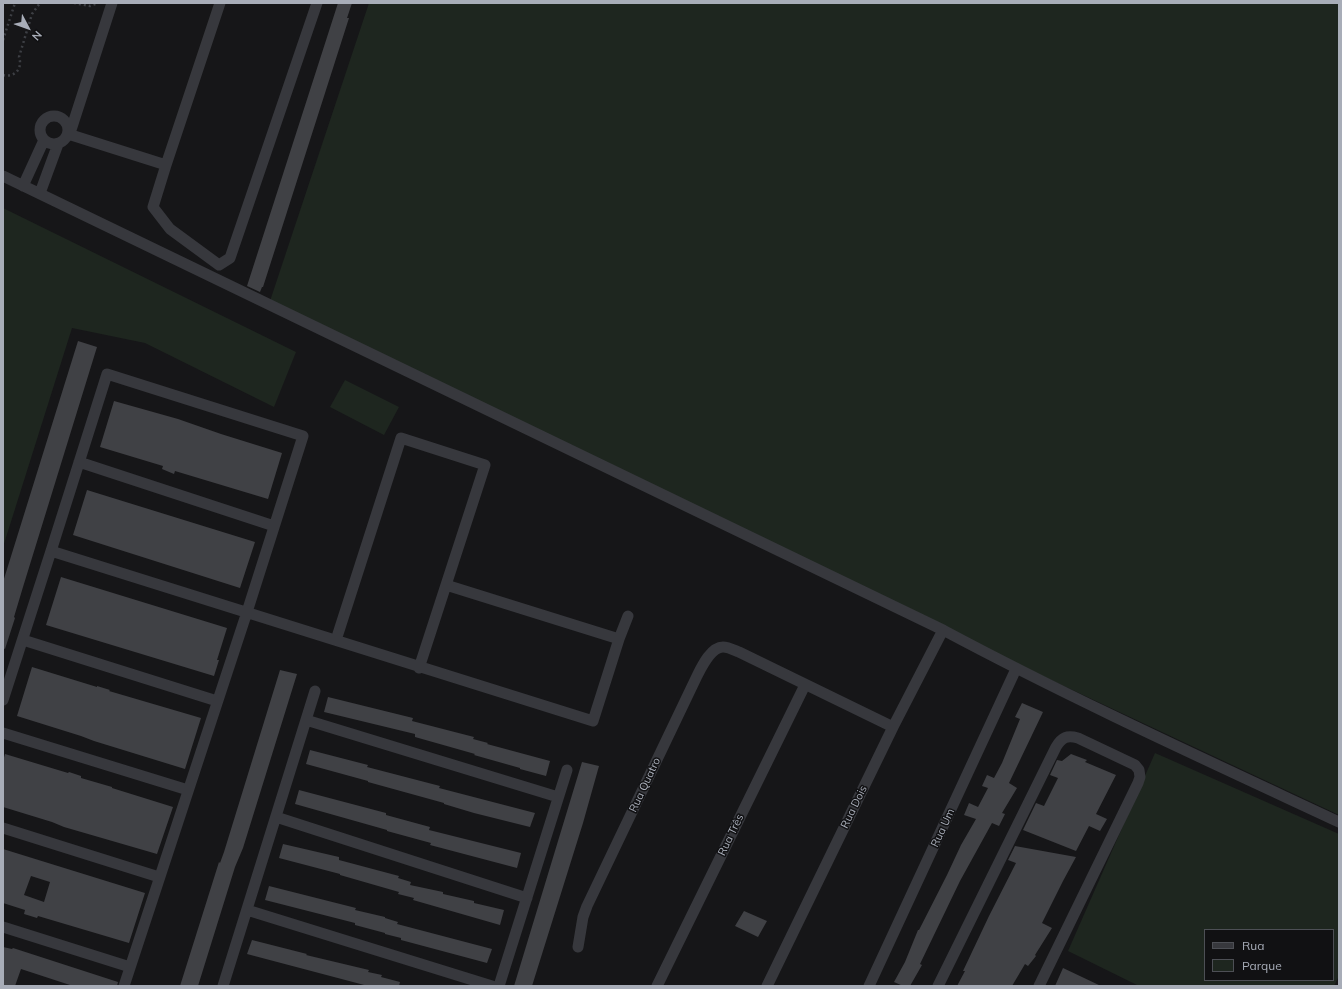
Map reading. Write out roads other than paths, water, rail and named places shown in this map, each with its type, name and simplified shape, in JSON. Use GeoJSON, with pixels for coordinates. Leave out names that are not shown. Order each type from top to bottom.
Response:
{"type":"FeatureCollection","features":[{"type":"Feature","properties":{"kind":"street"},"geometry":{"type":"LineString","coordinates":[[68,134],[68,126],[64,120],[59,117],[53,116],[46,119],[41,126],[40,133],[44,140],[50,144],[58,144],[70,133],[112,3]]}},
{"type":"Feature","properties":{"kind":"street"},"geometry":{"type":"LineString","coordinates":[[220,3],[153,207],[170,229],[218,265],[230,258],[317,3]]}},
{"type":"Feature","properties":{"kind":"street"},"geometry":{"type":"LineString","coordinates":[[68,134],[166,165]]}},
{"type":"Feature","properties":{"kind":"street"},"geometry":{"type":"LineString","coordinates":[[23,186],[44,140]]}},
{"type":"Feature","properties":{"kind":"street"},"geometry":{"type":"LineString","coordinates":[[40,193],[58,144]]}},
{"type":"Feature","properties":{"kind":"street"},"geometry":{"type":"LineString","coordinates":[[3,176],[943,630],[1016,669],[1339,822]]}},
{"type":"Feature","properties":{"kind":"street"},"geometry":{"type":"LineString","coordinates":[[3,700],[107,374],[303,436],[247,612],[124,986]]}},
{"type":"Feature","properties":{"kind":"street"},"geometry":{"type":"LineString","coordinates":[[336,640],[401,438],[485,465],[419,668]]}},
{"type":"Feature","properties":{"kind":"street"},"geometry":{"type":"LineString","coordinates":[[79,462],[274,526]]}},
{"type":"Feature","properties":{"kind":"street"},"geometry":{"type":"LineString","coordinates":[[51,550],[336,640],[419,668],[593,721],[619,639],[628,616]]}},
{"type":"Feature","properties":{"kind":"street"},"geometry":{"type":"LineString","coordinates":[[446,585],[619,639]]}},
{"type":"Feature","properties":{"kind":"street","name":"Rua Dois"},"geometry":{"type":"LineString","coordinates":[[767,986],[893,727],[943,630]]}},
{"type":"Feature","properties":{"kind":"street"},"geometry":{"type":"LineString","coordinates":[[23,640],[217,702]]}},
{"type":"Feature","properties":{"kind":"street","name":"Rua Quatro"},"geometry":{"type":"LineString","coordinates":[[578,948],[583,917],[587,906],[697,676],[709,657],[717,649],[725,647],[738,652],[893,727]]}},
{"type":"Feature","properties":{"kind":"street","name":"Rua Um"},"geometry":{"type":"LineString","coordinates":[[869,986],[1016,669]]}},
{"type":"Feature","properties":{"kind":"street","name":"Rua Três"},"geometry":{"type":"LineString","coordinates":[[657,986],[805,684]]}},
{"type":"Feature","properties":{"kind":"street"},"geometry":{"type":"LineString","coordinates":[[223,986],[315,691]]}},
{"type":"Feature","properties":{"kind":"street"},"geometry":{"type":"LineString","coordinates":[[306,720],[558,797]]}},
{"type":"Feature","properties":{"kind":"street"},"geometry":{"type":"LineString","coordinates":[[3,734],[188,790]]}},
{"type":"Feature","properties":{"kind":"street"},"geometry":{"type":"LineString","coordinates":[[938,986],[1056,747],[1063,738],[1068,736],[1078,738],[1135,765],[1139,770],[1140,777],[1039,986]]}},
{"type":"Feature","properties":{"kind":"street"},"geometry":{"type":"LineString","coordinates":[[499,986],[567,770]]}},
{"type":"Feature","properties":{"kind":"street"},"geometry":{"type":"LineString","coordinates":[[276,817],[527,898]]}},
{"type":"Feature","properties":{"kind":"street"},"geometry":{"type":"LineString","coordinates":[[3,828],[160,877]]}},
{"type":"Feature","properties":{"kind":"street"},"geometry":{"type":"LineString","coordinates":[[247,910],[492,986]]}},
{"type":"Feature","properties":{"kind":"street"},"geometry":{"type":"LineString","coordinates":[[3,927],[130,967]]}}]}
